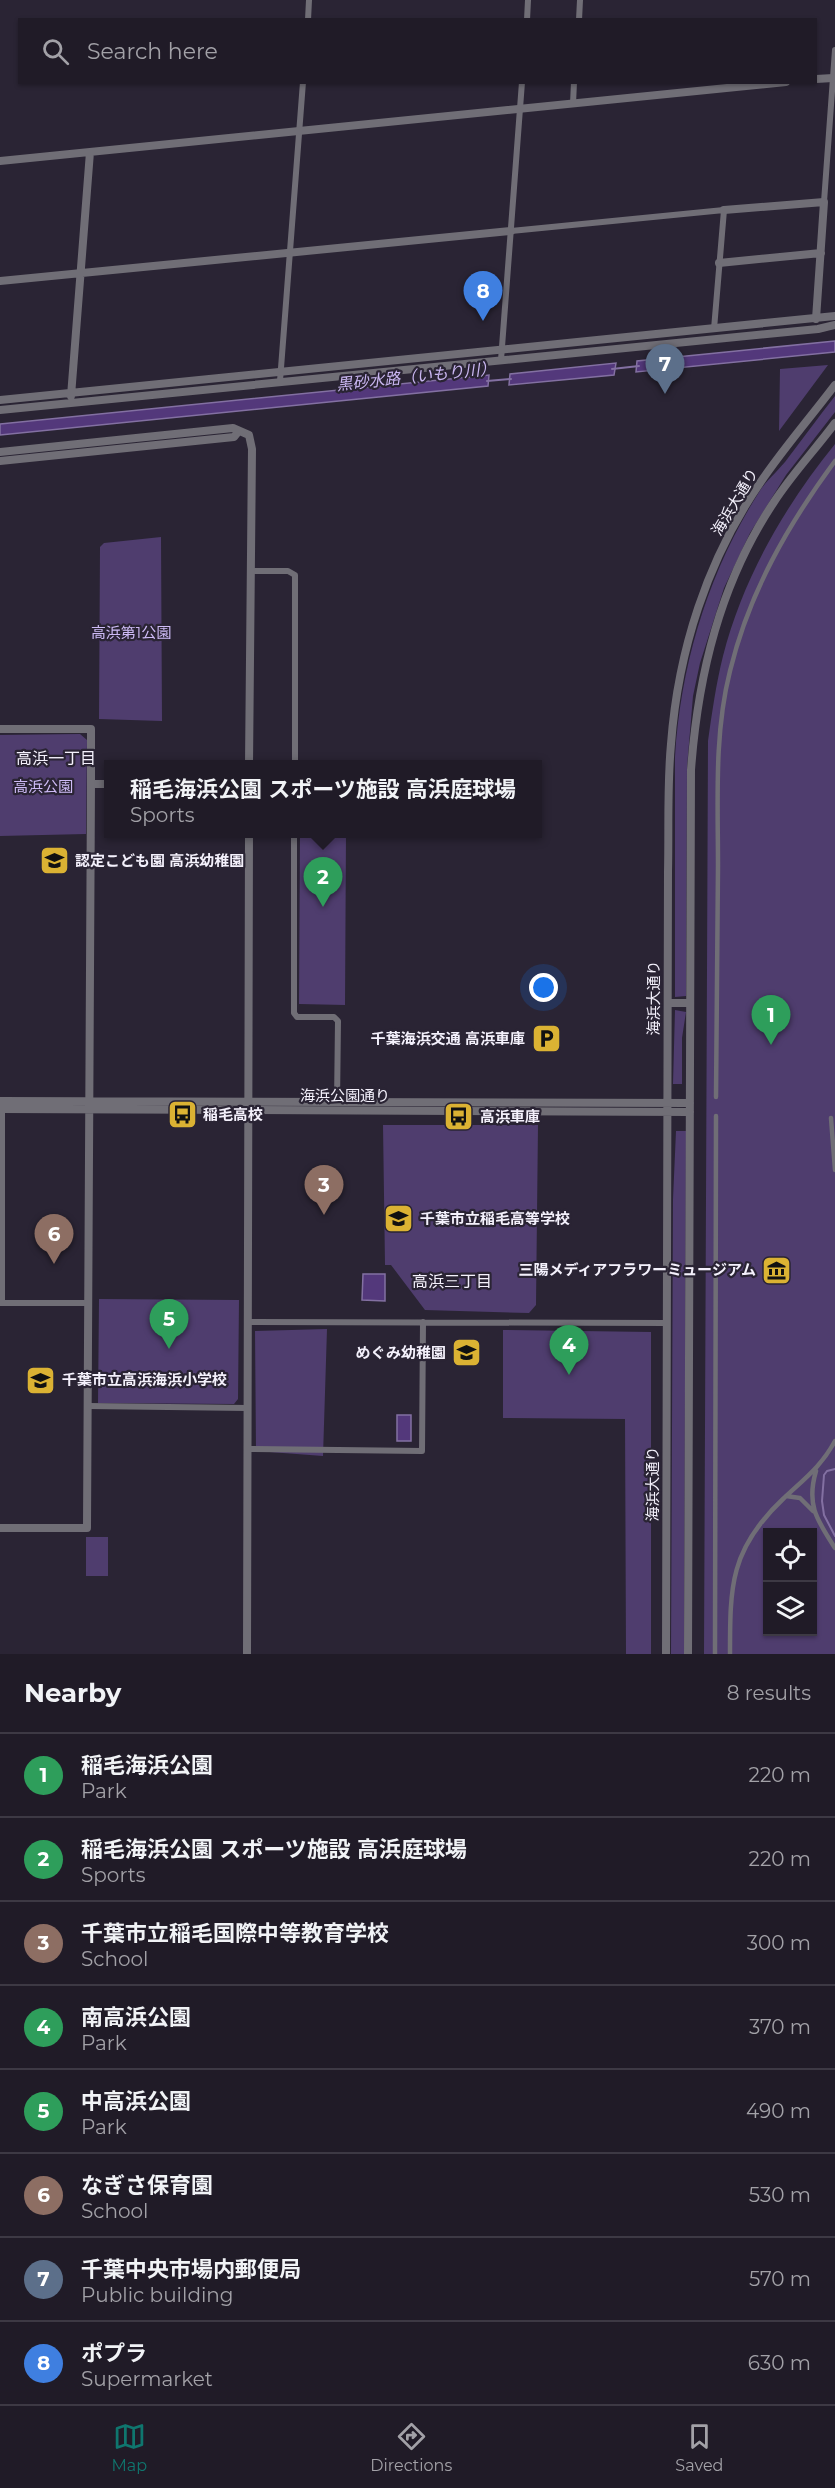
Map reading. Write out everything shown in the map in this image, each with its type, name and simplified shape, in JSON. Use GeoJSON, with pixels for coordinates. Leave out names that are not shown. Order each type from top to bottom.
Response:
{"type":"FeatureCollection","features":[{"type":"Feature","properties":{"kind":"street"},"geometry":{"type":"LineString","coordinates":[[308,18],[309,0]]}},
{"type":"Feature","properties":{"kind":"street"},"geometry":{"type":"LineString","coordinates":[[527,18],[528,0]]}},
{"type":"Feature","properties":{"kind":"street"},"geometry":{"type":"LineString","coordinates":[[579,18],[580,0]]}},
{"type":"Feature","properties":{"kind":"street"},"geometry":{"type":"LineString","coordinates":[[816,319],[835,50]]}},
{"type":"Feature","properties":{"kind":"street"},"geometry":{"type":"LineString","coordinates":[[817,80],[833,78]]}},
{"type":"Feature","properties":{"kind":"street"},"geometry":{"type":"LineString","coordinates":[[280,376],[303,84]]}},
{"type":"Feature","properties":{"kind":"street"},"geometry":{"type":"LineString","coordinates":[[501,360],[522,84]]}},
{"type":"Feature","properties":{"kind":"street"},"geometry":{"type":"LineString","coordinates":[[573,104],[574,84]]}},
{"type":"Feature","properties":{"kind":"street"},"geometry":{"type":"LineString","coordinates":[[0,161],[767,84]]}},
{"type":"Feature","properties":{"kind":"street"},"geometry":{"type":"LineString","coordinates":[[70,403],[90,152]]}},
{"type":"Feature","properties":{"kind":"street"},"geometry":{"type":"LineString","coordinates":[[0,281],[824,202]]}},
{"type":"Feature","properties":{"kind":"street"},"geometry":{"type":"LineString","coordinates":[[714,329],[724,210]]}},
{"type":"Feature","properties":{"kind":"street"},"geometry":{"type":"LineString","coordinates":[[719,263],[821,253]]}},
{"type":"Feature","properties":{"kind":"street"},"geometry":{"type":"LineString","coordinates":[[0,410],[502,350],[835,316]]}},
{"type":"Feature","properties":{"kind":"street"},"geometry":{"type":"LineString","coordinates":[[0,400],[501,360],[834,325]]}},
{"type":"Feature","properties":{"kind":"street","name":"海浜大通り"},"geometry":{"type":"LineString","coordinates":[[666,1654],[670,746],[676,697],[687,643],[709,578],[737,520],[774,463],[835,385]]}},
{"type":"Feature","properties":{"kind":"street"},"geometry":{"type":"LineString","coordinates":[[687,1654],[691,770],[694,731],[706,660],[729,588],[747,549],[774,502],[835,416]]}},
{"type":"Feature","properties":{"kind":"street"},"geometry":{"type":"LineString","coordinates":[[822,437],[835,423]]}},
{"type":"Feature","properties":{"kind":"street"},"geometry":{"type":"LineString","coordinates":[[0,452],[233,428],[249,435],[252,448],[249,760]]}},
{"type":"Feature","properties":{"kind":"street"},"geometry":{"type":"LineString","coordinates":[[0,460],[234,437],[238,432]]}},
{"type":"Feature","properties":{"kind":"street"},"geometry":{"type":"LineString","coordinates":[[717,1097],[718,768],[729,673],[747,615],[770,560],[802,507],[835,461]]}},
{"type":"Feature","properties":{"kind":"street"},"geometry":{"type":"LineString","coordinates":[[251,571],[288,571],[295,575],[295,760]]}},
{"type":"Feature","properties":{"kind":"street"},"geometry":{"type":"LineString","coordinates":[[0,729],[91,729],[87,1528],[0,1528]]}},
{"type":"Feature","properties":{"kind":"street"},"geometry":{"type":"LineString","coordinates":[[91,784],[104,784]]}},
{"type":"Feature","properties":{"kind":"street"},"geometry":{"type":"LineString","coordinates":[[247,1654],[249,838]]}},
{"type":"Feature","properties":{"kind":"street"},"geometry":{"type":"LineString","coordinates":[[294,838],[294,1013],[297,1017],[334,1017],[338,1021],[337,1102]]}},
{"type":"Feature","properties":{"kind":"street"},"geometry":{"type":"LineString","coordinates":[[668,1003],[690,1003]]}},
{"type":"Feature","properties":{"kind":"street","name":"海浜公園通り"},"geometry":{"type":"LineString","coordinates":[[249,1106],[337,1102],[668,1107]]}},
{"type":"Feature","properties":{"kind":"street"},"geometry":{"type":"LineString","coordinates":[[1,1107],[1,1303],[89,1303]]}},
{"type":"Feature","properties":{"kind":"street","name":"海浜公園通り"},"geometry":{"type":"LineString","coordinates":[[1,1107],[690,1107]]}},
{"type":"Feature","properties":{"kind":"street"},"geometry":{"type":"LineString","coordinates":[[715,1654],[716,1116]]}},
{"type":"Feature","properties":{"kind":"street"},"geometry":{"type":"LineString","coordinates":[[831,1118],[835,1170]]}},
{"type":"Feature","properties":{"kind":"street"},"geometry":{"type":"LineString","coordinates":[[249,1322],[667,1323]]}},
{"type":"Feature","properties":{"kind":"street"},"geometry":{"type":"LineString","coordinates":[[248,1449],[422,1451],[423,1322]]}},
{"type":"Feature","properties":{"kind":"street"},"geometry":{"type":"LineString","coordinates":[[89,1406],[247,1408]]}},
{"type":"Feature","properties":{"kind":"street"},"geometry":{"type":"LineString","coordinates":[[814,1514],[812,1484],[817,1469],[835,1441]]}},
{"type":"Feature","properties":{"kind":"street"},"geometry":{"type":"LineString","coordinates":[[730,1654],[730,1598],[738,1561],[763,1521],[786,1496],[817,1469]]}},
{"type":"Feature","properties":{"kind":"street"},"geometry":{"type":"LineString","coordinates":[[786,1496],[800,1498],[807,1503],[835,1548]]}},
{"type":"Feature","properties":{"kind":"green space"},"geometry":{"type":"Polygon","coordinates":[[[828,365],[779,431],[780,369],[828,365]]]}},
{"type":"Feature","properties":{"kind":"green space"},"geometry":{"type":"Polygon","coordinates":[[[835,396],[835,412],[786,475],[750,533],[724,588],[700,663],[693,696],[687,767],[686,996],[675,997],[675,757],[678,722],[691,652],[713,584],[726,552],[743,520],[761,489],[785,462],[835,396]]]}},
{"type":"Feature","properties":{"kind":"green space"},"geometry":{"type":"Polygon","coordinates":[[[835,444],[835,1654],[704,1654],[708,741],[716,688],[731,627],[767,544],[799,493],[835,444]]]}},
{"type":"Feature","properties":{"kind":"green space","name":"高浜第1公園"},"geometry":{"type":"Polygon","coordinates":[[[161,537],[162,721],[99,719],[100,547],[104,543],[161,537]]]}},
{"type":"Feature","properties":{"kind":"green space","name":"高浜公園"},"geometry":{"type":"Polygon","coordinates":[[[80,734],[87,740],[86,834],[0,836],[0,735],[80,734]]]}},
{"type":"Feature","properties":{"kind":"green space"},"geometry":{"type":"Polygon","coordinates":[[[300,838],[346,838],[345,1005],[299,1004],[300,838]]]}},
{"type":"Feature","properties":{"kind":"green space"},"geometry":{"type":"Polygon","coordinates":[[[675,1010],[686,1012],[682,1038],[682,1084],[673,1084],[675,1010]]]}},
{"type":"Feature","properties":{"kind":"green space"},"geometry":{"type":"Polygon","coordinates":[[[383,1125],[538,1125],[536,1305],[529,1313],[425,1310],[391,1265],[385,1265],[383,1125]]]}},
{"type":"Feature","properties":{"kind":"green space"},"geometry":{"type":"Polygon","coordinates":[[[676,1131],[686,1131],[684,1654],[671,1654],[673,1199],[676,1131]]]}},
{"type":"Feature","properties":{"kind":"green space"},"geometry":{"type":"Polygon","coordinates":[[[99,1299],[239,1300],[238,1399],[234,1404],[98,1403],[99,1299]]]}},
{"type":"Feature","properties":{"kind":"green space"},"geometry":{"type":"Polygon","coordinates":[[[327,1329],[323,1456],[256,1451],[255,1331],[327,1329]]]}},
{"type":"Feature","properties":{"kind":"green space"},"geometry":{"type":"Polygon","coordinates":[[[503,1330],[651,1332],[651,1654],[626,1654],[625,1419],[503,1418],[503,1330]]]}},
{"type":"Feature","properties":{"kind":"green space"},"geometry":{"type":"Polygon","coordinates":[[[86,1537],[108,1537],[108,1576],[86,1576],[86,1537]]]}},
{"type":"Feature","properties":{"kind":"shaded area"},"geometry":{"type":"Polygon","coordinates":[[[835,341],[835,352],[636,372],[637,361],[835,341]]]}},
{"type":"Feature","properties":{"kind":"shaded area"},"geometry":{"type":"Polygon","coordinates":[[[616,363],[614,375],[509,385],[510,374],[616,363]]]}},
{"type":"Feature","properties":{"kind":"shaded area"},"geometry":{"type":"Polygon","coordinates":[[[489,375],[488,386],[0,435],[0,424],[489,375]]]}},
{"type":"Feature","properties":{"kind":"shaded area"},"geometry":{"type":"Polygon","coordinates":[[[363,1274],[385,1274],[385,1301],[362,1300],[363,1274]]]}},
{"type":"Feature","properties":{"kind":"shaded area"},"geometry":{"type":"Polygon","coordinates":[[[397,1415],[411,1415],[411,1441],[397,1441],[397,1415]]]}},
{"type":"Feature","properties":{"kind":"waterway","name":"黒砂水路（いもり川）"},"geometry":{"type":"LineString","coordinates":[[612,369],[639,366]]}},
{"type":"Feature","properties":{"kind":"waterway","name":"黒砂水路（いもり川）"},"geometry":{"type":"LineString","coordinates":[[487,381],[511,379]]}},
{"type":"Feature","properties":{"kind":"waterway"},"geometry":{"type":"LineString","coordinates":[[835,1469],[827,1471],[824,1475],[822,1501],[824,1515],[835,1536]]}},
{"type":"Feature","properties":{"kind":"place","name":"ポプラ"},"geometry":{"type":"Point","coordinates":[483,321]}},
{"type":"Feature","properties":{"kind":"place","name":"千葉中央市場内郵便局"},"geometry":{"type":"Point","coordinates":[665,394]}},
{"type":"Feature","properties":{"kind":"place","name":"認定こども園 高浜幼稚園"},"geometry":{"type":"Point","coordinates":[54,861]}},
{"type":"Feature","properties":{"kind":"place","name":"稲毛海浜公園 スポーツ施設 高浜庭球場"},"geometry":{"type":"Point","coordinates":[323,907]}},
{"type":"Feature","properties":{"kind":"place","name":"千葉海浜交通 高浜車庫"},"geometry":{"type":"Point","coordinates":[546,1039]}},
{"type":"Feature","properties":{"kind":"place","name":"稲毛海浜公園"},"geometry":{"type":"Point","coordinates":[771,1045]}},
{"type":"Feature","properties":{"kind":"place","name":"稲毛高校"},"geometry":{"type":"Point","coordinates":[182,1115]}},
{"type":"Feature","properties":{"kind":"place","name":"高浜車庫"},"geometry":{"type":"Point","coordinates":[459,1117]}},
{"type":"Feature","properties":{"kind":"place","name":"千葉市立稲毛国際中等教育学校"},"geometry":{"type":"Point","coordinates":[324,1215]}},
{"type":"Feature","properties":{"kind":"place","name":"千葉市立稲毛高等学校"},"geometry":{"type":"Point","coordinates":[399,1219]}},
{"type":"Feature","properties":{"kind":"place","name":"なぎさ保育園"},"geometry":{"type":"Point","coordinates":[54,1264]}},
{"type":"Feature","properties":{"kind":"place","name":"三陽メディアフラワーミュージアム"},"geometry":{"type":"Point","coordinates":[777,1270]}},
{"type":"Feature","properties":{"kind":"place","name":"中高浜公園"},"geometry":{"type":"Point","coordinates":[169,1349]}},
{"type":"Feature","properties":{"kind":"place","name":"めぐみ幼稚園"},"geometry":{"type":"Point","coordinates":[467,1353]}},
{"type":"Feature","properties":{"kind":"place","name":"南高浜公園"},"geometry":{"type":"Point","coordinates":[569,1375]}},
{"type":"Feature","properties":{"kind":"place","name":"千葉市立高浜海浜小学校"},"geometry":{"type":"Point","coordinates":[41,1380]}},
{"type":"Feature","properties":{"kind":"district","name":"高浜一丁目"},"geometry":{"type":"Point","coordinates":[56,758]}},
{"type":"Feature","properties":{"kind":"district","name":"高浜三丁目"},"geometry":{"type":"Point","coordinates":[452,1281]}}]}
